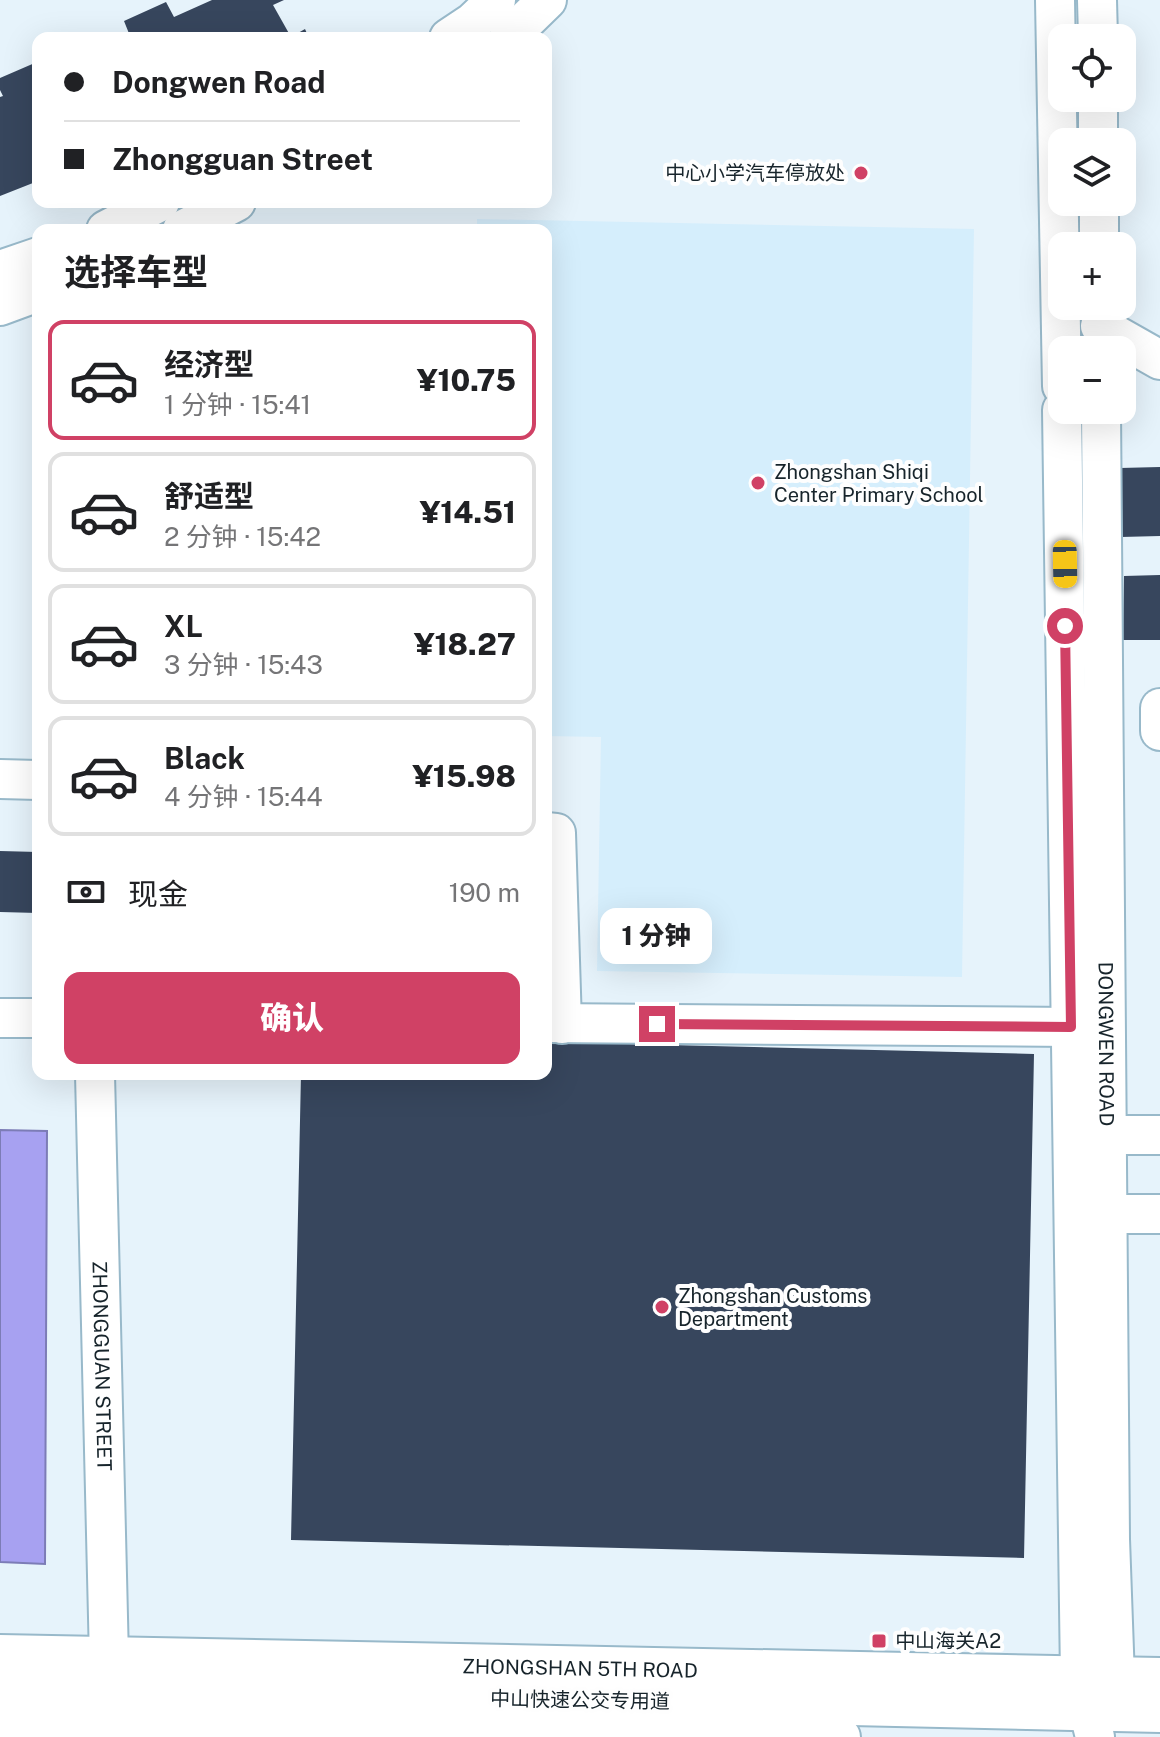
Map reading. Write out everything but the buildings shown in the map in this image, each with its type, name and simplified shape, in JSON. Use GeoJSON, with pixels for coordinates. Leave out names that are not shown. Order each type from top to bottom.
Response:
{"type":"FeatureCollection","features":[{"type":"Feature","properties":{"kind":"main road","name":"ZHONGSHAN 5TH ROAD"},"geometry":{"type":"LineString","coordinates":[[0,1657],[109,1659],[1099,1708],[1160,1680]]}},
{"type":"Feature","properties":{"kind":"street"},"geometry":{"type":"LineString","coordinates":[[458,32],[496,0]]}},
{"type":"Feature","properties":{"kind":"street"},"geometry":{"type":"LineString","coordinates":[[514,32],[547,0]]}},
{"type":"Feature","properties":{"kind":"street"},"geometry":{"type":"LineString","coordinates":[[1055,0],[1061,336]]}},
{"type":"Feature","properties":{"kind":"street"},"geometry":{"type":"LineString","coordinates":[[1097,0],[1098,24]]}},
{"type":"Feature","properties":{"kind":"street"},"geometry":{"type":"LineString","coordinates":[[118,224],[148,208]]}},
{"type":"Feature","properties":{"kind":"street"},"geometry":{"type":"LineString","coordinates":[[194,224],[224,208]]}},
{"type":"Feature","properties":{"kind":"street"},"geometry":{"type":"LineString","coordinates":[[0,270],[32,259]]}},
{"type":"Feature","properties":{"kind":"street"},"geometry":{"type":"LineString","coordinates":[[0,306],[32,294]]}},
{"type":"Feature","properties":{"kind":"street"},"geometry":{"type":"LineString","coordinates":[[1100,327],[1160,360]]}},
{"type":"Feature","properties":{"kind":"street","name":"DONGWEN ROAD"},"geometry":{"type":"LineString","coordinates":[[1062,424],[1071,1027],[1099,1708]]}},
{"type":"Feature","properties":{"kind":"street","name":"DONGWEN ROAD"},"geometry":{"type":"LineString","coordinates":[[1099,1708],[1110,1539],[1101,424]]}},
{"type":"Feature","properties":{"kind":"street"},"geometry":{"type":"LineString","coordinates":[[1160,708],[1160,731]]}},
{"type":"Feature","properties":{"kind":"street"},"geometry":{"type":"LineString","coordinates":[[0,779],[32,780]]}},
{"type":"Feature","properties":{"kind":"street"},"geometry":{"type":"LineString","coordinates":[[552,833],[556,833],[554,1024],[1071,1027]]}},
{"type":"Feature","properties":{"kind":"street"},"geometry":{"type":"LineString","coordinates":[[0,1018],[32,1018]]}},
{"type":"Feature","properties":{"kind":"street","name":"ZHONGGUAN STREET"},"geometry":{"type":"LineString","coordinates":[[95,1080],[109,1659]]}},
{"type":"Feature","properties":{"kind":"street"},"geometry":{"type":"LineString","coordinates":[[1106,1135],[1160,1135]]}},
{"type":"Feature","properties":{"kind":"street"},"geometry":{"type":"LineString","coordinates":[[1107,1214],[1160,1214]]}},
{"type":"Feature","properties":{"kind":"street","name":"中山快速公交专用道"},"geometry":{"type":"LineString","coordinates":[[0,1687],[1099,1708],[1160,1713]]}},
{"type":"Feature","properties":{"kind":"street","name":"中山快速公交专用道"},"geometry":{"type":"LineString","coordinates":[[0,1719],[841,1737]]}},
{"type":"Feature","properties":{"kind":"shaded area","name":"Zhongshan Shiqi Center Primary School"},"geometry":{"type":"Polygon","coordinates":[[[477,219],[974,229],[962,977],[597,971],[601,737],[552,736],[552,224],[477,224],[477,219]]]}},
{"type":"Feature","properties":{"kind":"shaded area"},"geometry":{"type":"Polygon","coordinates":[[[0,1130],[47,1131],[45,1564],[0,1562],[0,1130]]]}},
{"type":"Feature","properties":{"kind":"place","name":"中心小学汽车停放处"},"geometry":{"type":"Point","coordinates":[861,173]}},
{"type":"Feature","properties":{"kind":"place","name":"Zhongshan Shiqi Center Primary School"},"geometry":{"type":"Point","coordinates":[758,483]}},
{"type":"Feature","properties":{"kind":"place","name":"Zhongshan Customs Department"},"geometry":{"type":"Point","coordinates":[662,1307]}},
{"type":"Feature","properties":{"kind":"place","name":"中山海关A2"},"geometry":{"type":"Point","coordinates":[879,1641]}},
{"type":"Feature","properties":{"kind":"route"},"geometry":{"type":"LineString","coordinates":[[657,1024],[1071,1027],[1065,626]]}}]}
